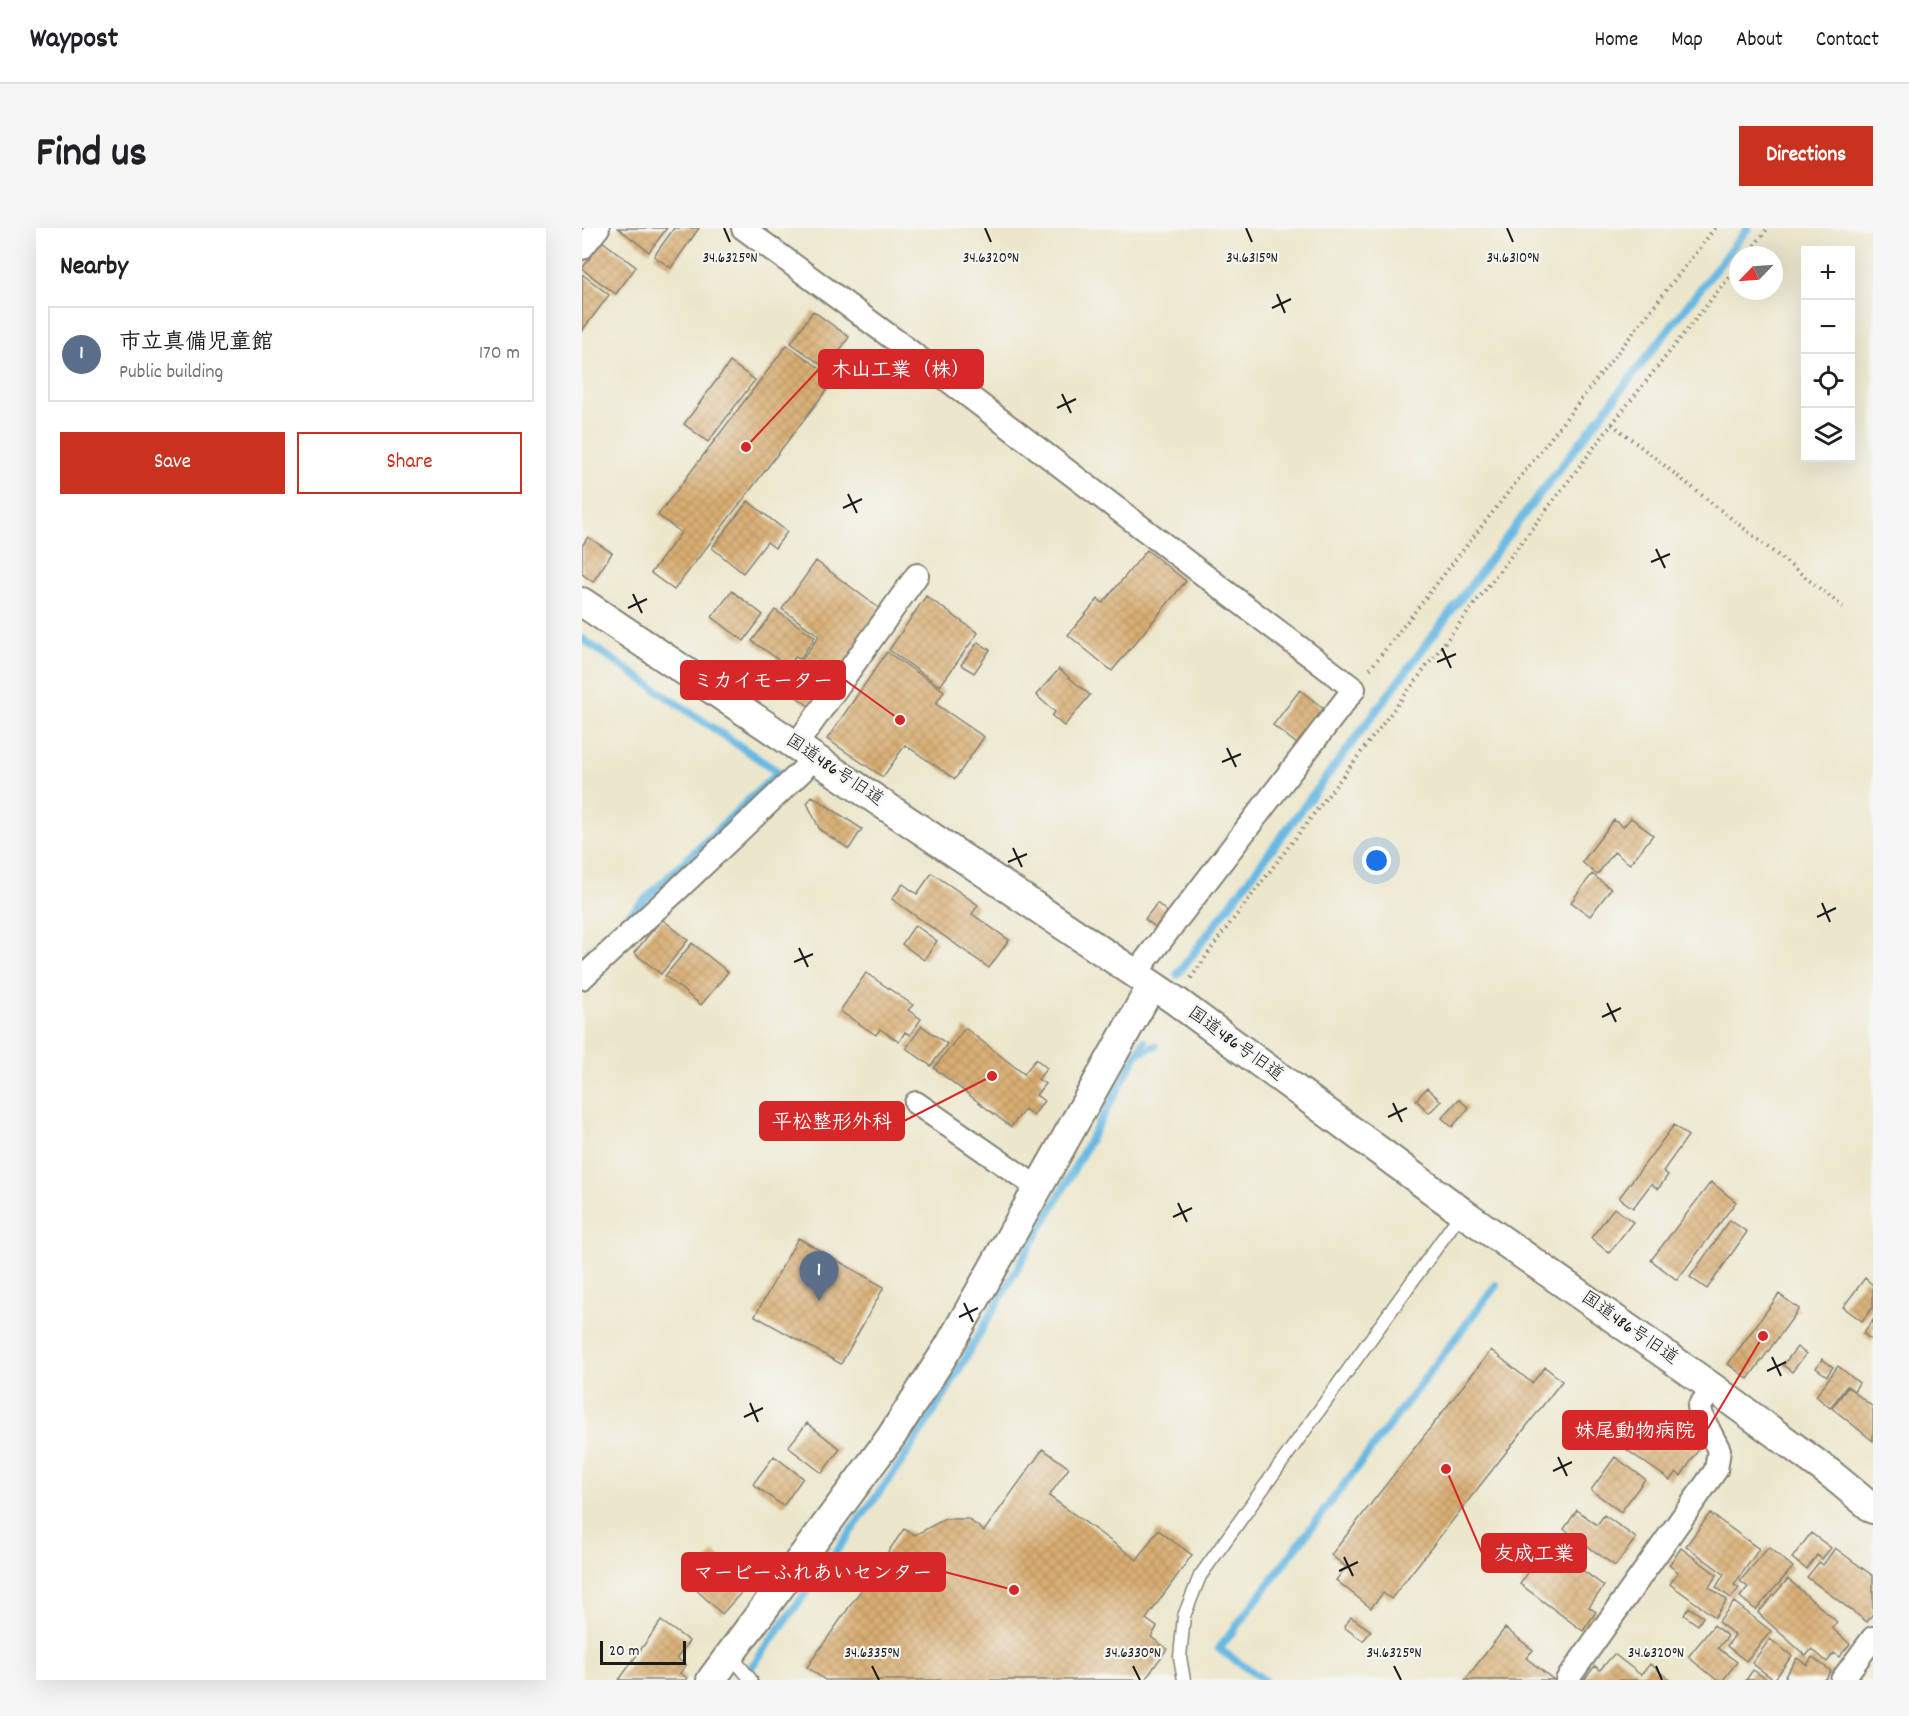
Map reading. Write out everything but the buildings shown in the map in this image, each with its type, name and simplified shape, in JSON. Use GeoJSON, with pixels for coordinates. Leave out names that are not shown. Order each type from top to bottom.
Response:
{"type":"FeatureCollection","features":[{"type":"Feature","properties":{"kind":"street"},"geometry":{"type":"LineString","coordinates":[[582,248],[598,228]]}},
{"type":"Feature","properties":{"kind":"street"},"geometry":{"type":"LineString","coordinates":[[711,1680],[743,1671],[948,1348],[1038,1188],[1144,980],[1354,689],[899,343],[743,228]]}},
{"type":"Feature","properties":{"kind":"street"},"geometry":{"type":"LineString","coordinates":[[582,978],[802,771],[805,751],[917,575]]}},
{"type":"Feature","properties":{"kind":"street","name":"国道486号旧道"},"geometry":{"type":"LineString","coordinates":[[582,602],[1176,1001],[1462,1212],[1713,1388],[1831,1474],[1873,1509]]}},
{"type":"Feature","properties":{"kind":"street"},"geometry":{"type":"LineString","coordinates":[[915,1103],[1038,1188]]}},
{"type":"Feature","properties":{"kind":"street"},"geometry":{"type":"LineString","coordinates":[[1567,1680],[1716,1470],[1719,1450],[1699,1407],[1713,1388]]}},
{"type":"Feature","properties":{"kind":"street"},"geometry":{"type":"LineString","coordinates":[[1842,1680],[1873,1638]]}},
{"type":"Feature","properties":{"kind":"lane"},"geometry":{"type":"LineString","coordinates":[[1184,1680],[1180,1657],[1184,1616],[1200,1576],[1462,1212]]}},
{"type":"Feature","properties":{"kind":"path"},"geometry":{"type":"LineString","coordinates":[[1354,689],[1715,228]]}},
{"type":"Feature","properties":{"kind":"path"},"geometry":{"type":"LineString","coordinates":[[1754,246],[1768,228]]}},
{"type":"Feature","properties":{"kind":"path"},"geometry":{"type":"LineString","coordinates":[[1176,1001],[1219,938],[1612,424],[1729,277]]}},
{"type":"Feature","properties":{"kind":"path"},"geometry":{"type":"LineString","coordinates":[[1612,424],[1843,607]]}},
{"type":"Feature","properties":{"kind":"waterway"},"geometry":{"type":"LineString","coordinates":[[1177,975],[1535,500],[1748,228]]}},
{"type":"Feature","properties":{"kind":"waterway"},"geometry":{"type":"LineString","coordinates":[[582,639],[778,772],[582,960]]}},
{"type":"Feature","properties":{"kind":"waterway"},"geometry":{"type":"LineString","coordinates":[[742,1680],[900,1464],[944,1395],[1063,1189],[1144,1041]]}},
{"type":"Feature","properties":{"kind":"waterway"},"geometry":{"type":"LineString","coordinates":[[1139,1052],[1155,1046]]}},
{"type":"Feature","properties":{"kind":"waterway"},"geometry":{"type":"LineString","coordinates":[[1264,1680],[1219,1649],[1496,1285]]}},
{"type":"Feature","properties":{"kind":"place","name":"木山工業（株）"},"geometry":{"type":"Point","coordinates":[746,447]}},
{"type":"Feature","properties":{"kind":"place","name":"ミカイモーター"},"geometry":{"type":"Point","coordinates":[900,720]}},
{"type":"Feature","properties":{"kind":"place","name":"平松整形外科"},"geometry":{"type":"Point","coordinates":[992,1076]}},
{"type":"Feature","properties":{"kind":"place","name":"市立真備児童館"},"geometry":{"type":"Point","coordinates":[819,1301]}},
{"type":"Feature","properties":{"kind":"place","name":"妹尾動物病院"},"geometry":{"type":"Point","coordinates":[1763,1336]}},
{"type":"Feature","properties":{"kind":"place","name":"友成工業"},"geometry":{"type":"Point","coordinates":[1446,1469]}},
{"type":"Feature","properties":{"kind":"place","name":"マービーふれあいセンター"},"geometry":{"type":"Point","coordinates":[1014,1590]}}]}
